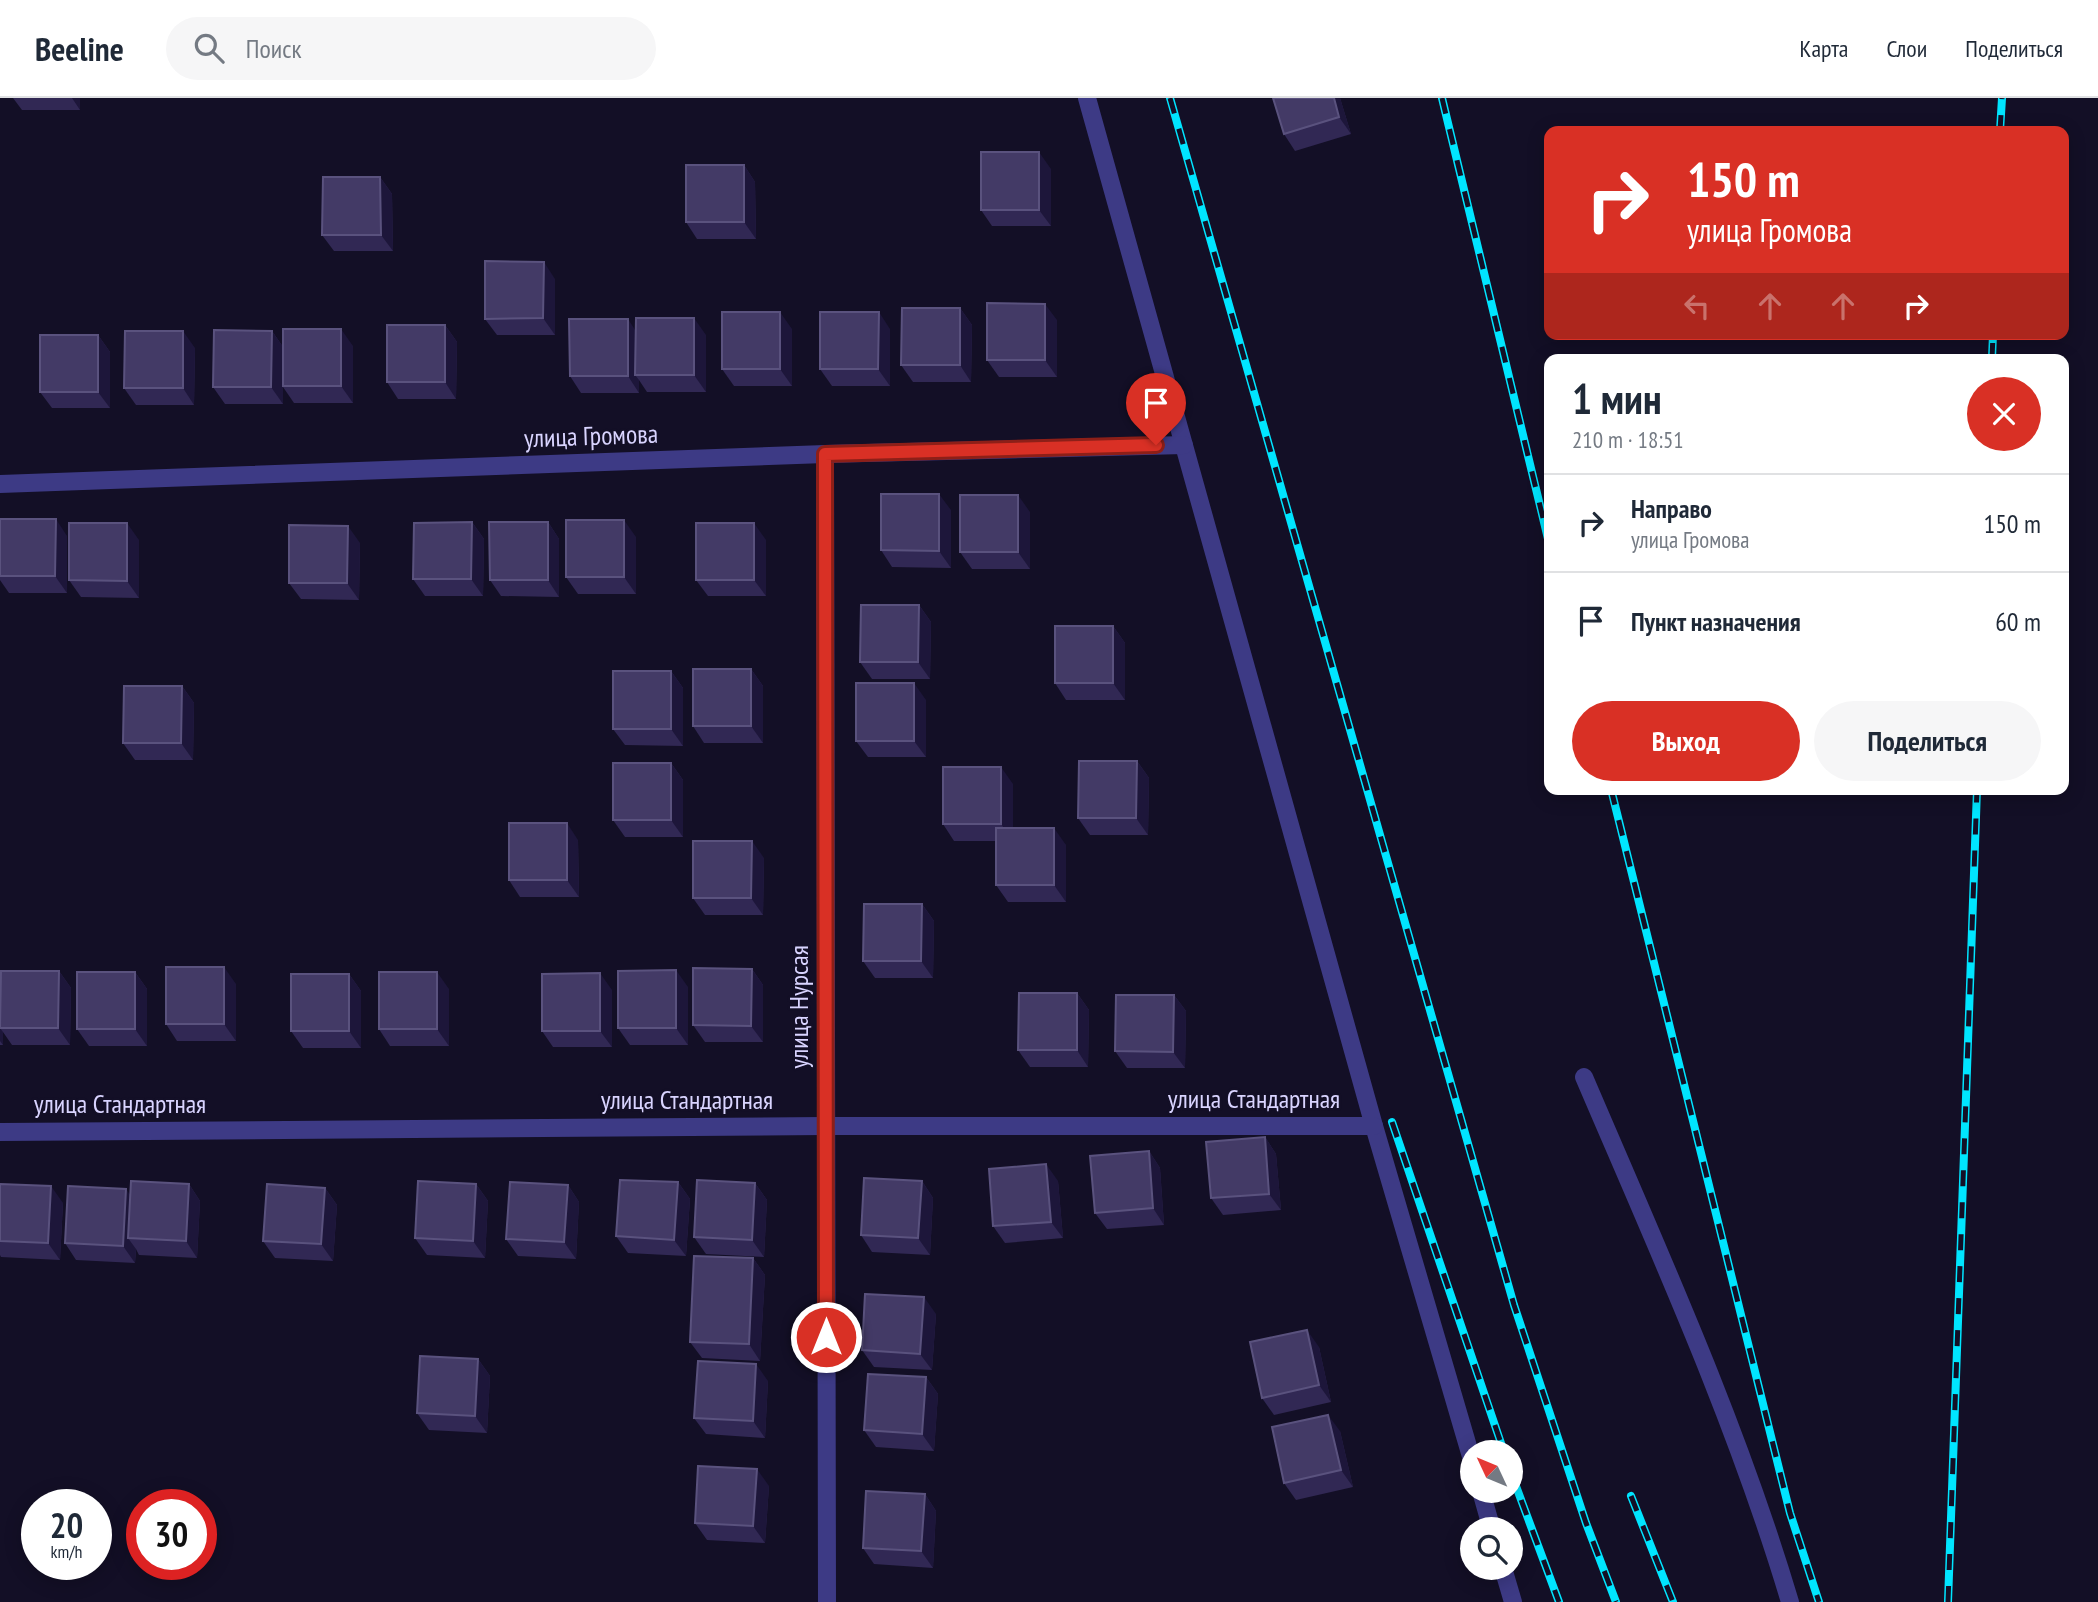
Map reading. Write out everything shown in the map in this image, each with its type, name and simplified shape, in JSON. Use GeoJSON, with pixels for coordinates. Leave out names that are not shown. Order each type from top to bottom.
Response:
{"type":"FeatureCollection","features":[{"type":"Feature","properties":{"kind":"street"},"geometry":{"type":"LineString","coordinates":[[1087,98],[1374,1126],[1466,1440]]}},
{"type":"Feature","properties":{"kind":"street","name":"улица Громова"},"geometry":{"type":"LineString","coordinates":[[0,484],[825,454],[1184,445]]}},
{"type":"Feature","properties":{"kind":"street","name":"улица Нурсая"},"geometry":{"type":"LineString","coordinates":[[825,454],[827,1602]]}},
{"type":"Feature","properties":{"kind":"street"},"geometry":{"type":"LineString","coordinates":[[1584,1077],[1711,1375],[1770,1534],[1790,1602]]}},
{"type":"Feature","properties":{"kind":"street","name":"улица Стандартная"},"geometry":{"type":"LineString","coordinates":[[0,1132],[825,1126],[1374,1126]]}},
{"type":"Feature","properties":{"kind":"street"},"geometry":{"type":"LineString","coordinates":[[1507,1580],[1513,1602]]}},
{"type":"Feature","properties":{"kind":"building"},"geometry":{"type":"Polygon","coordinates":[[[1273,98],[1334,98],[1339,117],[1284,134],[1273,98]]]}},
{"type":"Feature","properties":{"kind":"building"},"geometry":{"type":"Polygon","coordinates":[[[981,152],[1039,152],[1039,210],[981,210],[981,152]]]}},
{"type":"Feature","properties":{"kind":"building"},"geometry":{"type":"Polygon","coordinates":[[[686,165],[744,165],[744,222],[686,222],[686,165]]]}},
{"type":"Feature","properties":{"kind":"building"},"geometry":{"type":"Polygon","coordinates":[[[323,177],[380,177],[381,235],[322,235],[323,177]]]}},
{"type":"Feature","properties":{"kind":"building"},"geometry":{"type":"Polygon","coordinates":[[[485,261],[544,262],[543,318],[485,319],[485,261]]]}},
{"type":"Feature","properties":{"kind":"building"},"geometry":{"type":"Polygon","coordinates":[[[987,303],[1045,304],[1045,360],[987,360],[987,303]]]}},
{"type":"Feature","properties":{"kind":"building"},"geometry":{"type":"Polygon","coordinates":[[[902,308],[960,308],[960,365],[901,365],[902,308]]]}},
{"type":"Feature","properties":{"kind":"building"},"geometry":{"type":"Polygon","coordinates":[[[722,312],[780,312],[780,369],[722,369],[722,312]]]}},
{"type":"Feature","properties":{"kind":"building"},"geometry":{"type":"Polygon","coordinates":[[[820,312],[879,312],[878,369],[820,369],[820,312]]]}},
{"type":"Feature","properties":{"kind":"building"},"geometry":{"type":"Polygon","coordinates":[[[636,318],[694,318],[694,375],[635,375],[636,318]]]}},
{"type":"Feature","properties":{"kind":"building"},"geometry":{"type":"Polygon","coordinates":[[[569,319],[628,319],[628,376],[570,376],[569,319]]]}},
{"type":"Feature","properties":{"kind":"building"},"geometry":{"type":"Polygon","coordinates":[[[387,325],[445,325],[445,382],[387,382],[387,325]]]}},
{"type":"Feature","properties":{"kind":"building"},"geometry":{"type":"Polygon","coordinates":[[[283,329],[341,329],[341,386],[283,386],[283,329]]]}},
{"type":"Feature","properties":{"kind":"building"},"geometry":{"type":"Polygon","coordinates":[[[214,330],[272,331],[271,387],[213,387],[214,330]]]}},
{"type":"Feature","properties":{"kind":"building"},"geometry":{"type":"Polygon","coordinates":[[[125,331],[183,331],[183,388],[124,388],[125,331]]]}},
{"type":"Feature","properties":{"kind":"building"},"geometry":{"type":"Polygon","coordinates":[[[40,335],[98,335],[98,392],[40,392],[40,335]]]}},
{"type":"Feature","properties":{"kind":"building"},"geometry":{"type":"Polygon","coordinates":[[[881,494],[939,494],[939,551],[881,550],[881,494]]]}},
{"type":"Feature","properties":{"kind":"building"},"geometry":{"type":"Polygon","coordinates":[[[960,495],[1018,495],[1018,552],[960,552],[960,495]]]}},
{"type":"Feature","properties":{"kind":"building"},"geometry":{"type":"Polygon","coordinates":[[[0,519],[56,519],[55,576],[0,576],[0,519]]]}},
{"type":"Feature","properties":{"kind":"building"},"geometry":{"type":"Polygon","coordinates":[[[566,520],[624,520],[624,577],[566,577],[566,520]]]}},
{"type":"Feature","properties":{"kind":"building"},"geometry":{"type":"Polygon","coordinates":[[[472,522],[471,579],[413,579],[414,523],[472,522]]]}},
{"type":"Feature","properties":{"kind":"building"},"geometry":{"type":"Polygon","coordinates":[[[489,522],[548,522],[548,580],[490,580],[489,522]]]}},
{"type":"Feature","properties":{"kind":"building"},"geometry":{"type":"Polygon","coordinates":[[[69,523],[127,523],[127,581],[69,580],[69,523]]]}},
{"type":"Feature","properties":{"kind":"building"},"geometry":{"type":"Polygon","coordinates":[[[696,523],[754,523],[754,580],[696,580],[696,523]]]}},
{"type":"Feature","properties":{"kind":"building"},"geometry":{"type":"Polygon","coordinates":[[[289,525],[348,526],[347,583],[289,583],[289,525]]]}},
{"type":"Feature","properties":{"kind":"building"},"geometry":{"type":"Polygon","coordinates":[[[861,605],[919,605],[918,662],[860,662],[861,605]]]}},
{"type":"Feature","properties":{"kind":"building"},"geometry":{"type":"Polygon","coordinates":[[[1055,626],[1113,626],[1113,683],[1055,683],[1055,626]]]}},
{"type":"Feature","properties":{"kind":"building"},"geometry":{"type":"Polygon","coordinates":[[[693,669],[751,669],[751,726],[693,726],[693,669]]]}},
{"type":"Feature","properties":{"kind":"building"},"geometry":{"type":"Polygon","coordinates":[[[613,671],[671,671],[671,729],[613,729],[613,671]]]}},
{"type":"Feature","properties":{"kind":"building"},"geometry":{"type":"Polygon","coordinates":[[[856,683],[914,683],[914,741],[856,741],[856,683]]]}},
{"type":"Feature","properties":{"kind":"building"},"geometry":{"type":"Polygon","coordinates":[[[124,686],[182,686],[181,743],[123,743],[124,686]]]}},
{"type":"Feature","properties":{"kind":"building"},"geometry":{"type":"Polygon","coordinates":[[[1079,761],[1137,761],[1136,818],[1078,818],[1079,761]]]}},
{"type":"Feature","properties":{"kind":"building"},"geometry":{"type":"Polygon","coordinates":[[[613,763],[671,763],[671,820],[613,820],[613,763]]]}},
{"type":"Feature","properties":{"kind":"building"},"geometry":{"type":"Polygon","coordinates":[[[943,767],[1001,767],[1001,824],[943,824],[943,767]]]}},
{"type":"Feature","properties":{"kind":"building"},"geometry":{"type":"Polygon","coordinates":[[[509,823],[567,823],[567,880],[509,880],[509,823]]]}},
{"type":"Feature","properties":{"kind":"building"},"geometry":{"type":"Polygon","coordinates":[[[996,828],[1054,828],[1054,885],[996,885],[996,828]]]}},
{"type":"Feature","properties":{"kind":"building"},"geometry":{"type":"Polygon","coordinates":[[[693,841],[752,841],[751,898],[693,898],[693,841]]]}},
{"type":"Feature","properties":{"kind":"building"},"geometry":{"type":"Polygon","coordinates":[[[864,904],[922,904],[921,961],[863,961],[864,904]]]}},
{"type":"Feature","properties":{"kind":"building"},"geometry":{"type":"Polygon","coordinates":[[[166,967],[224,967],[224,1024],[166,1024],[166,967]]]}},
{"type":"Feature","properties":{"kind":"building"},"geometry":{"type":"Polygon","coordinates":[[[693,968],[752,969],[751,1026],[693,1025],[693,968]]]}},
{"type":"Feature","properties":{"kind":"building"},"geometry":{"type":"Polygon","coordinates":[[[676,970],[676,1028],[618,1028],[618,971],[676,970]]]}},
{"type":"Feature","properties":{"kind":"building"},"geometry":{"type":"Polygon","coordinates":[[[1,971],[59,971],[58,1028],[0,1028],[1,971]]]}},
{"type":"Feature","properties":{"kind":"building"},"geometry":{"type":"Polygon","coordinates":[[[77,972],[135,972],[135,1029],[77,1029],[77,972]]]}},
{"type":"Feature","properties":{"kind":"building"},"geometry":{"type":"Polygon","coordinates":[[[379,972],[437,972],[437,1029],[379,1029],[379,972]]]}},
{"type":"Feature","properties":{"kind":"building"},"geometry":{"type":"Polygon","coordinates":[[[600,973],[600,1031],[542,1031],[542,974],[600,973]]]}},
{"type":"Feature","properties":{"kind":"building"},"geometry":{"type":"Polygon","coordinates":[[[291,974],[349,974],[349,1031],[291,1031],[291,974]]]}},
{"type":"Feature","properties":{"kind":"building"},"geometry":{"type":"Polygon","coordinates":[[[1019,993],[1077,993],[1077,1050],[1018,1050],[1019,993]]]}},
{"type":"Feature","properties":{"kind":"building"},"geometry":{"type":"Polygon","coordinates":[[[1116,995],[1174,995],[1173,1052],[1115,1051],[1116,995]]]}},
{"type":"Feature","properties":{"kind":"building"},"geometry":{"type":"Polygon","coordinates":[[[1265,1137],[1269,1194],[1211,1198],[1206,1142],[1265,1137]]]}},
{"type":"Feature","properties":{"kind":"building"},"geometry":{"type":"Polygon","coordinates":[[[1149,1151],[1153,1208],[1095,1213],[1090,1156],[1149,1151]]]}},
{"type":"Feature","properties":{"kind":"building"},"geometry":{"type":"Polygon","coordinates":[[[1046,1164],[1051,1222],[993,1226],[989,1169],[1046,1164]]]}},
{"type":"Feature","properties":{"kind":"building"},"geometry":{"type":"Polygon","coordinates":[[[864,1178],[922,1181],[918,1238],[861,1235],[864,1178]]]}},
{"type":"Feature","properties":{"kind":"building"},"geometry":{"type":"Polygon","coordinates":[[[620,1180],[678,1182],[674,1240],[616,1236],[620,1180]]]}},
{"type":"Feature","properties":{"kind":"building"},"geometry":{"type":"Polygon","coordinates":[[[697,1180],[755,1183],[752,1240],[694,1237],[697,1180]]]}},
{"type":"Feature","properties":{"kind":"building"},"geometry":{"type":"Polygon","coordinates":[[[131,1181],[189,1184],[186,1241],[128,1238],[131,1181]]]}},
{"type":"Feature","properties":{"kind":"building"},"geometry":{"type":"Polygon","coordinates":[[[418,1181],[476,1184],[473,1241],[415,1238],[418,1181]]]}},
{"type":"Feature","properties":{"kind":"building"},"geometry":{"type":"Polygon","coordinates":[[[510,1182],[568,1185],[564,1242],[506,1239],[510,1182]]]}},
{"type":"Feature","properties":{"kind":"building"},"geometry":{"type":"Polygon","coordinates":[[[0,1184],[51,1186],[48,1243],[0,1241],[0,1184]]]}},
{"type":"Feature","properties":{"kind":"building"},"geometry":{"type":"Polygon","coordinates":[[[267,1184],[325,1188],[321,1244],[263,1241],[267,1184]]]}},
{"type":"Feature","properties":{"kind":"building"},"geometry":{"type":"Polygon","coordinates":[[[68,1186],[126,1189],[123,1246],[65,1243],[68,1186]]]}},
{"type":"Feature","properties":{"kind":"building"},"geometry":{"type":"Polygon","coordinates":[[[694,1256],[753,1258],[749,1344],[690,1342],[694,1256]]]}},
{"type":"Feature","properties":{"kind":"building"},"geometry":{"type":"Polygon","coordinates":[[[865,1294],[924,1297],[920,1354],[862,1350],[865,1294]]]}},
{"type":"Feature","properties":{"kind":"building"},"geometry":{"type":"Polygon","coordinates":[[[1307,1330],[1319,1385],[1262,1398],[1250,1342],[1307,1330]]]}},
{"type":"Feature","properties":{"kind":"building"},"geometry":{"type":"Polygon","coordinates":[[[420,1356],[478,1359],[475,1416],[417,1413],[420,1356]]]}},
{"type":"Feature","properties":{"kind":"building"},"geometry":{"type":"Polygon","coordinates":[[[698,1361],[756,1364],[753,1421],[694,1418],[698,1361]]]}},
{"type":"Feature","properties":{"kind":"building"},"geometry":{"type":"Polygon","coordinates":[[[868,1374],[926,1377],[922,1434],[864,1430],[868,1374]]]}},
{"type":"Feature","properties":{"kind":"building"},"geometry":{"type":"Polygon","coordinates":[[[1328,1415],[1341,1470],[1284,1483],[1272,1427],[1328,1415]]]}},
{"type":"Feature","properties":{"kind":"building"},"geometry":{"type":"Polygon","coordinates":[[[698,1466],[757,1469],[753,1526],[695,1523],[698,1466]]]}},
{"type":"Feature","properties":{"kind":"building"},"geometry":{"type":"Polygon","coordinates":[[[866,1491],[925,1494],[921,1551],[863,1548],[866,1491]]]}},
{"type":"Feature","properties":{"kind":"railway"},"geometry":{"type":"LineString","coordinates":[[1170,98],[1514,1305],[1586,1523],[1616,1602]]}},
{"type":"Feature","properties":{"kind":"railway"},"geometry":{"type":"LineString","coordinates":[[1442,98],[1544,522]]}},
{"type":"Feature","properties":{"kind":"railway"},"geometry":{"type":"LineString","coordinates":[[2000,126],[2002,98]]}},
{"type":"Feature","properties":{"kind":"railway"},"geometry":{"type":"LineString","coordinates":[[1992,354],[1993,340]]}},
{"type":"Feature","properties":{"kind":"railway"},"geometry":{"type":"LineString","coordinates":[[1612,795],[1790,1513],[1819,1602]]}},
{"type":"Feature","properties":{"kind":"railway"},"geometry":{"type":"LineString","coordinates":[[1948,1602],[1977,795]]}},
{"type":"Feature","properties":{"kind":"railway"},"geometry":{"type":"LineString","coordinates":[[1392,1122],[1500,1440]]}},
{"type":"Feature","properties":{"kind":"railway"},"geometry":{"type":"LineString","coordinates":[[1631,1496],[1673,1602]]}},
{"type":"Feature","properties":{"kind":"railway"},"geometry":{"type":"LineString","coordinates":[[1522,1503],[1559,1602]]}},
{"type":"Feature","properties":{"kind":"route"},"geometry":{"type":"LineString","coordinates":[[826,1337],[825,454],[1156,445]]}}]}
